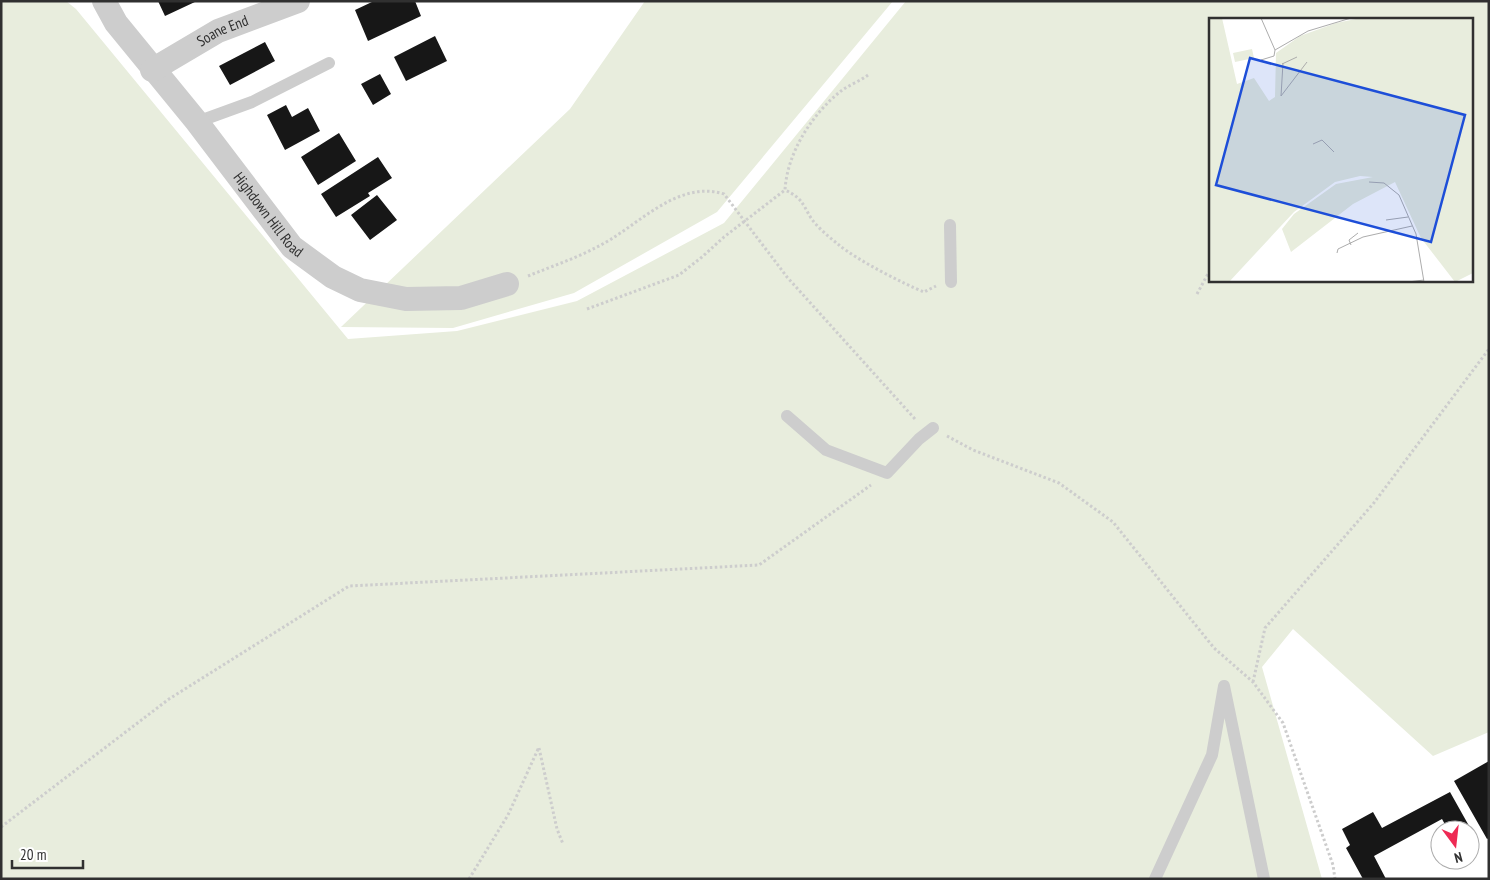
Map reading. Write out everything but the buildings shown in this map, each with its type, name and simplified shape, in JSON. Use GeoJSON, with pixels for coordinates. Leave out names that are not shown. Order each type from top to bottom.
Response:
{"type":"FeatureCollection","features":[{"type":"Feature","properties":{"kind":"street","name":"Highdown Hill Road"},"geometry":{"type":"LineString","coordinates":[[104,1],[116,23],[152,70],[196,122],[292,247],[334,277],[360,290],[406,299],[461,298],[507,284]]}},
{"type":"Feature","properties":{"kind":"street","name":"Soane End"},"geometry":{"type":"LineString","coordinates":[[152,70],[218,31],[298,1]]}},
{"type":"Feature","properties":{"kind":"lane"},"geometry":{"type":"LineString","coordinates":[[196,122],[252,102],[329,63]]}},
{"type":"Feature","properties":{"kind":"lane"},"geometry":{"type":"LineString","coordinates":[[950,225],[951,279]]}},
{"type":"Feature","properties":{"kind":"lane"},"geometry":{"type":"LineString","coordinates":[[787,416],[826,450],[887,473],[919,439],[933,428]]}},
{"type":"Feature","properties":{"kind":"lane"},"geometry":{"type":"LineString","coordinates":[[1155,879],[1212,755],[1224,686],[1264,879]]}},
{"type":"Feature","properties":{"kind":"path"},"geometry":{"type":"LineString","coordinates":[[786,190],[786,174],[799,142],[820,112],[842,91],[868,76]]}},
{"type":"Feature","properties":{"kind":"path"},"geometry":{"type":"LineString","coordinates":[[507,284],[596,248],[678,197],[693,191],[711,190],[724,194],[787,277],[911,416],[973,450],[1059,483],[1113,522],[1214,648],[1253,682],[1283,723],[1333,865],[1335,879]]}},
{"type":"Feature","properties":{"kind":"path"},"geometry":{"type":"LineString","coordinates":[[587,310],[679,275],[786,190]]}},
{"type":"Feature","properties":{"kind":"path"},"geometry":{"type":"LineString","coordinates":[[786,190],[796,195],[818,226],[840,247],[907,285],[924,292],[951,279]]}},
{"type":"Feature","properties":{"kind":"path"},"geometry":{"type":"LineString","coordinates":[[1197,294],[1209,272]]}},
{"type":"Feature","properties":{"kind":"path"},"geometry":{"type":"LineString","coordinates":[[1253,682],[1265,628],[1373,504],[1489,349]]}},
{"type":"Feature","properties":{"kind":"path"},"geometry":{"type":"LineString","coordinates":[[1,827],[169,699],[349,586],[759,565],[887,473]]}},
{"type":"Feature","properties":{"kind":"path"},"geometry":{"type":"LineString","coordinates":[[469,879],[508,815],[539,748],[557,829],[563,844]]}},
{"type":"Feature","properties":{"kind":"green space"},"geometry":{"type":"Polygon","coordinates":[[[1,1],[66,1],[76,9],[348,339],[457,331],[577,301],[724,223],[906,1],[1489,1],[1489,732],[1433,756],[1293,629],[1262,667],[1322,879],[1,879],[1,1]]]}},
{"type":"Feature","properties":{"kind":"green space"},"geometry":{"type":"Polygon","coordinates":[[[645,1],[893,1],[717,212],[574,293],[453,328],[341,327],[570,109],[645,1]]]}}]}
